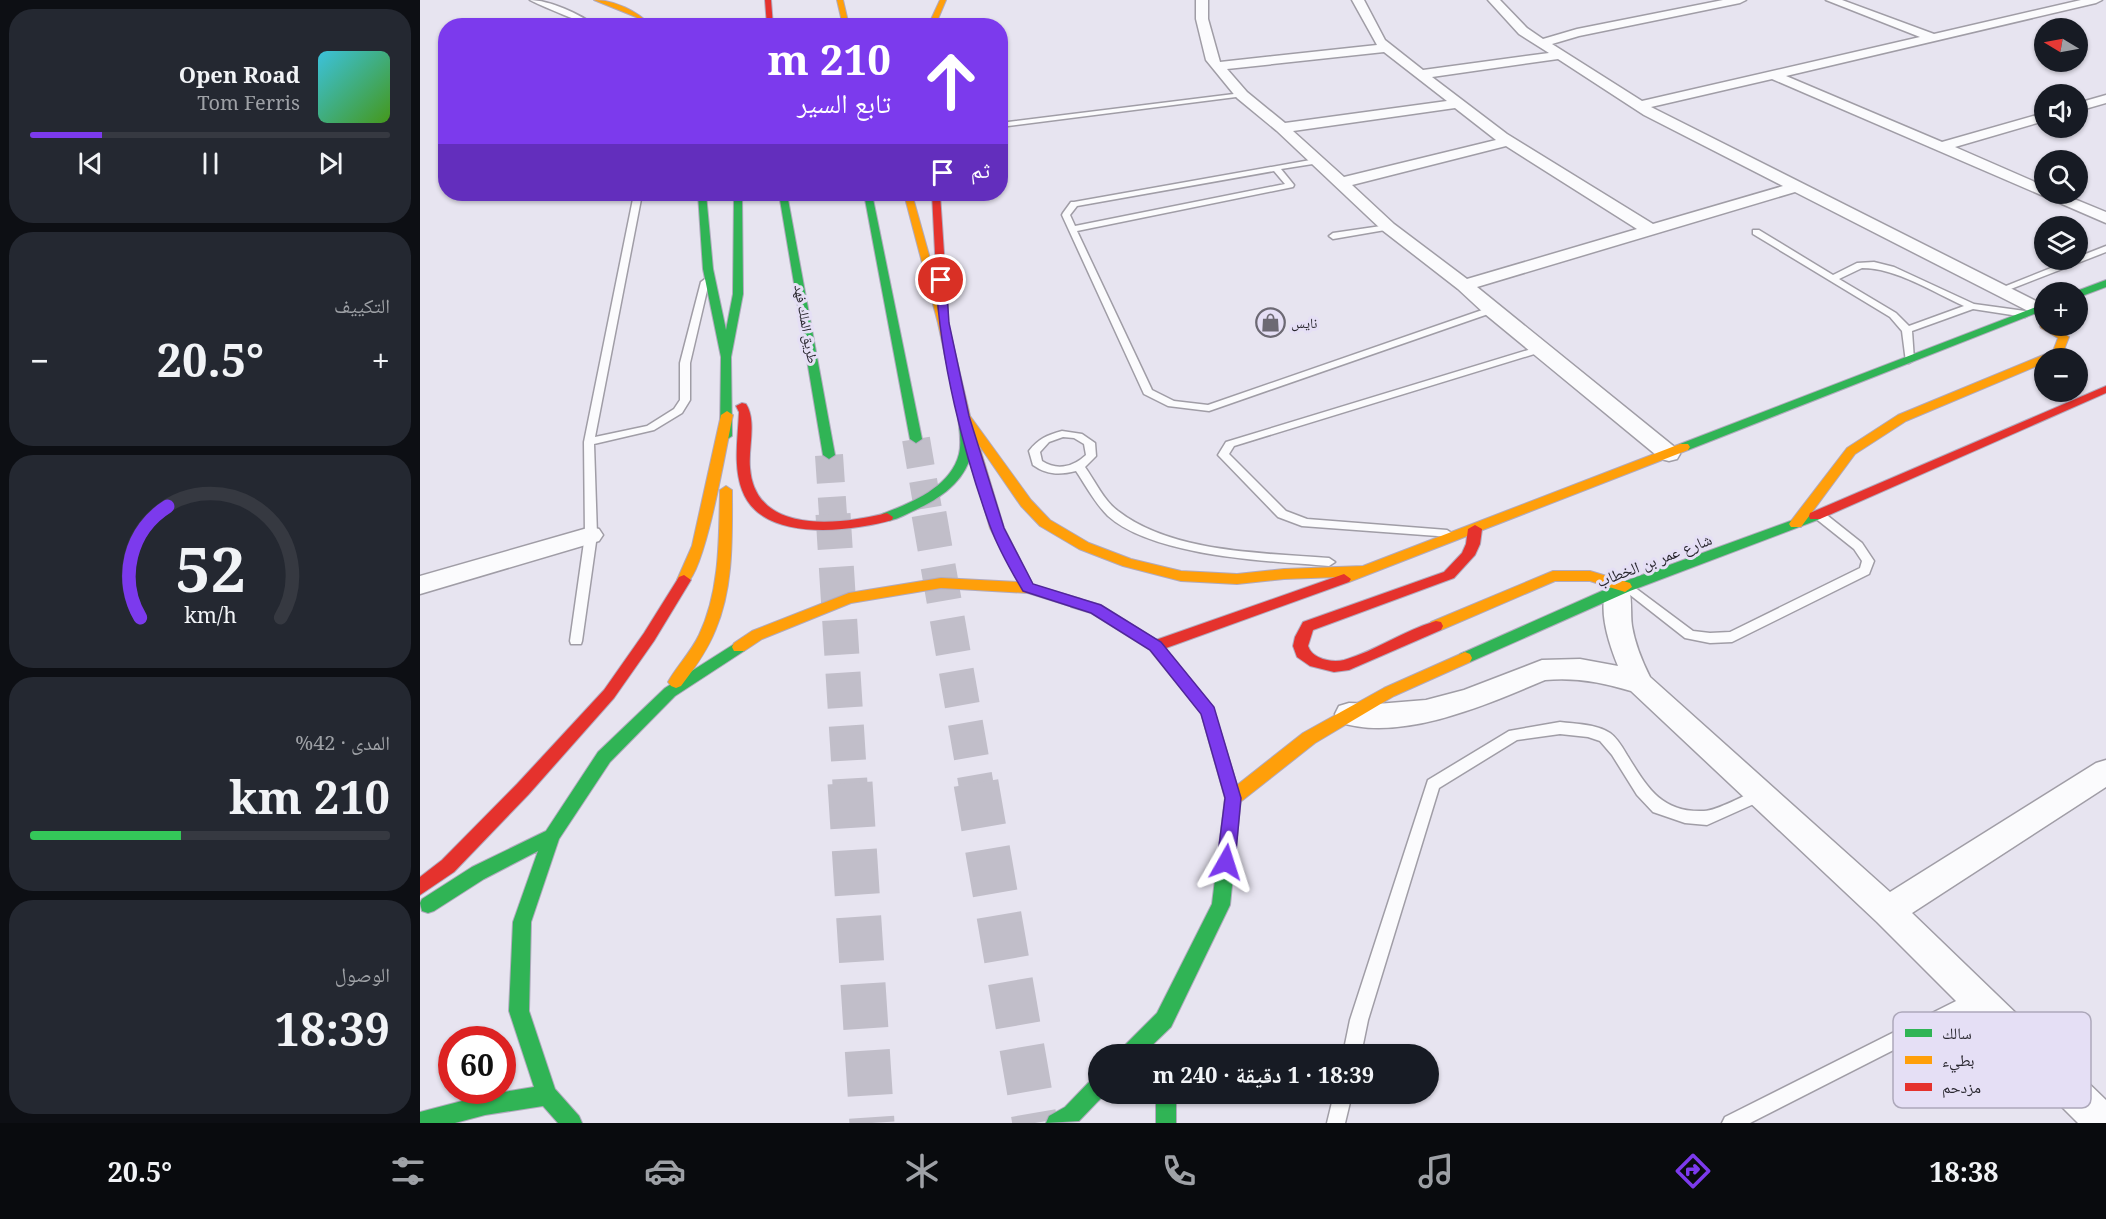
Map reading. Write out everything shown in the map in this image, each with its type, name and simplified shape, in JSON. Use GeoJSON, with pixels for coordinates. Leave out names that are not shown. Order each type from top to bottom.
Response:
{"type":"FeatureCollection","features":[{"type":"Feature","properties":{"kind":"main road"},"geometry":{"type":"LineString","coordinates":[[597,0],[640,18]]}},
{"type":"Feature","properties":{"kind":"main road"},"geometry":{"type":"LineString","coordinates":[[768,0],[769,18]]}},
{"type":"Feature","properties":{"kind":"main road"},"geometry":{"type":"LineString","coordinates":[[840,0],[846,18]]}},
{"type":"Feature","properties":{"kind":"main road"},"geometry":{"type":"LineString","coordinates":[[849,18],[852,0]]}},
{"type":"Feature","properties":{"kind":"main road"},"geometry":{"type":"LineString","coordinates":[[934,18],[943,0]]}},
{"type":"Feature","properties":{"kind":"main road"},"geometry":{"type":"LineString","coordinates":[[670,692],[709,630],[720,590],[724,553],[726,364],[708,269],[703,201]]}},
{"type":"Feature","properties":{"kind":"main road"},"geometry":{"type":"LineString","coordinates":[[738,201],[738,294],[726,364],[745,412],[747,481],[752,499],[769,514],[799,524],[827,527],[858,525],[885,519],[928,496],[945,483],[960,465],[966,446],[964,416]]}},
{"type":"Feature","properties":{"kind":"main road","name":"طريق الملك فهد"},"geometry":{"type":"LineString","coordinates":[[784,201],[829,455]]}},
{"type":"Feature","properties":{"kind":"main road"},"geometry":{"type":"LineString","coordinates":[[869,201],[915,439]]}},
{"type":"Feature","properties":{"kind":"main road"},"geometry":{"type":"LineString","coordinates":[[910,201],[943,323],[964,416],[997,528],[1028,588]]}},
{"type":"Feature","properties":{"kind":"main road"},"geometry":{"type":"LineString","coordinates":[[936,201],[943,323]]}},
{"type":"Feature","properties":{"kind":"main road"},"geometry":{"type":"LineString","coordinates":[[2088,290],[2106,283]]}},
{"type":"Feature","properties":{"kind":"main road"},"geometry":{"type":"LineString","coordinates":[[1155,646],[1460,536],[2034,311]]}},
{"type":"Feature","properties":{"kind":"main road"},"geometry":{"type":"LineString","coordinates":[[1795,525],[1851,452],[1902,418],[2058,353],[2062,336]]}},
{"type":"Feature","properties":{"kind":"main road","name":"شارع عمر بن الخطاب"},"geometry":{"type":"LineString","coordinates":[[1233,798],[1309,738],[1399,688],[1621,588],[1795,525],[2104,392]]}},
{"type":"Feature","properties":{"kind":"main road"},"geometry":{"type":"LineString","coordinates":[[420,887],[448,866],[515,798],[609,694],[681,588],[699,546],[727,415]]}},
{"type":"Feature","properties":{"kind":"main road"},"geometry":{"type":"LineString","coordinates":[[964,416],[1026,503],[1045,524],[1084,546],[1128,563],[1181,576],[1236,579],[1373,569]]}},
{"type":"Feature","properties":{"kind":"main road"},"geometry":{"type":"LineString","coordinates":[[1475,529],[1473,549],[1467,559],[1449,575],[1308,626],[1299,641],[1305,657],[1323,667],[1344,666],[1553,576],[1582,574],[1611,580],[1621,588]]}},
{"type":"Feature","properties":{"kind":"main road"},"geometry":{"type":"LineString","coordinates":[[572,1123],[548,1095],[519,1011],[522,922],[552,836],[604,757],[670,692],[757,635],[849,598],[941,583],[1028,588],[1096,609],[1155,646],[1208,711],[1233,798],[1221,905],[1164,1020],[1140,1044]]}},
{"type":"Feature","properties":{"kind":"main road"},"geometry":{"type":"LineString","coordinates":[[420,910],[478,873],[552,836]]}},
{"type":"Feature","properties":{"kind":"main road"},"geometry":{"type":"LineString","coordinates":[[1164,1020],[1165,1043]]}},
{"type":"Feature","properties":{"kind":"main road"},"geometry":{"type":"LineString","coordinates":[[420,1122],[485,1105],[548,1095]]}},
{"type":"Feature","properties":{"kind":"main road"},"geometry":{"type":"LineString","coordinates":[[1056,1123],[1072,1114],[1088,1097]]}},
{"type":"Feature","properties":{"kind":"main road"},"geometry":{"type":"LineString","coordinates":[[1166,1104],[1166,1123]]}},
{"type":"Feature","properties":{"kind":"street"},"geometry":{"type":"LineString","coordinates":[[1202,0],[1202,19],[1212,60],[1242,95],[1282,128],[1388,226],[1464,285],[1491,310],[1669,454]]}},
{"type":"Feature","properties":{"kind":"street"},"geometry":{"type":"LineString","coordinates":[[1358,0],[1380,42],[1387,48],[1508,141],[1651,230]]}},
{"type":"Feature","properties":{"kind":"street"},"geometry":{"type":"LineString","coordinates":[[1494,0],[1523,31],[1640,106],[2034,309]]}},
{"type":"Feature","properties":{"kind":"street"},"geometry":{"type":"LineString","coordinates":[[1542,43],[1577,33],[1735,0]]}},
{"type":"Feature","properties":{"kind":"street"},"geometry":{"type":"LineString","coordinates":[[1832,0],[1933,38]]}},
{"type":"Feature","properties":{"kind":"street"},"geometry":{"type":"LineString","coordinates":[[1640,106],[2096,0]]}},
{"type":"Feature","properties":{"kind":"street"},"geometry":{"type":"LineString","coordinates":[[1218,66],[1387,48]]}},
{"type":"Feature","properties":{"kind":"street"},"geometry":{"type":"LineString","coordinates":[[1422,74],[1561,56]]}},
{"type":"Feature","properties":{"kind":"street"},"geometry":{"type":"LineString","coordinates":[[1773,75],[2034,187]]}},
{"type":"Feature","properties":{"kind":"street"},"geometry":{"type":"LineString","coordinates":[[2088,104],[2106,99]]}},
{"type":"Feature","properties":{"kind":"street"},"geometry":{"type":"LineString","coordinates":[[1282,128],[1459,104]]}},
{"type":"Feature","properties":{"kind":"street"},"geometry":{"type":"LineString","coordinates":[[1940,147],[2034,120]]}},
{"type":"Feature","properties":{"kind":"street"},"geometry":{"type":"LineString","coordinates":[[1340,183],[1508,141]]}},
{"type":"Feature","properties":{"kind":"street"},"geometry":{"type":"LineString","coordinates":[[1464,285],[1796,187]]}},
{"type":"Feature","properties":{"kind":"street"},"geometry":{"type":"LineString","coordinates":[[2073,204],[2106,218]]}},
{"type":"Feature","properties":{"kind":"street"},"geometry":{"type":"LineString","coordinates":[[420,585],[591,535]]}},
{"type":"Feature","properties":{"kind":"street"},"geometry":{"type":"LineString","coordinates":[[1621,588],[1618,626],[1629,664],[1640,684],[1888,911],[1991,1012]]}},
{"type":"Feature","properties":{"kind":"street"},"geometry":{"type":"LineString","coordinates":[[1349,714],[1398,716],[1445,709],[1542,670],[1558,668],[1597,670],[1640,684]]}},
{"type":"Feature","properties":{"kind":"street"},"geometry":{"type":"LineString","coordinates":[[1888,911],[2106,772]]}},
{"type":"Feature","properties":{"kind":"lane"},"geometry":{"type":"LineString","coordinates":[[532,0],[581,18]]}},
{"type":"Feature","properties":{"kind":"lane"},"geometry":{"type":"LineString","coordinates":[[1008,124],[1242,95]]}},
{"type":"Feature","properties":{"kind":"lane"},"geometry":{"type":"LineString","coordinates":[[1316,161],[1074,204],[1066,215],[1148,392],[1172,404],[1209,408],[1491,310]]}},
{"type":"Feature","properties":{"kind":"lane"},"geometry":{"type":"LineString","coordinates":[[1073,229],[1290,185],[1276,168]]}},
{"type":"Feature","properties":{"kind":"lane"},"geometry":{"type":"LineString","coordinates":[[576,641],[591,535],[589,442],[637,201]]}},
{"type":"Feature","properties":{"kind":"lane"},"geometry":{"type":"LineString","coordinates":[[1333,236],[1388,226]]}},
{"type":"Feature","properties":{"kind":"lane"},"geometry":{"type":"LineString","coordinates":[[1756,232],[1893,315],[1907,330],[1909,360]]}},
{"type":"Feature","properties":{"kind":"lane"},"geometry":{"type":"LineString","coordinates":[[2000,290],[2106,249]]}},
{"type":"Feature","properties":{"kind":"lane"},"geometry":{"type":"LineString","coordinates":[[1834,278],[1860,265],[1874,264],[1891,269],[1972,306],[2034,310]]}},
{"type":"Feature","properties":{"kind":"lane"},"geometry":{"type":"LineString","coordinates":[[589,442],[650,428],[678,411],[685,400],[685,363],[708,269]]}},
{"type":"Feature","properties":{"kind":"lane"},"geometry":{"type":"LineString","coordinates":[[1907,330],[1972,306]]}},
{"type":"Feature","properties":{"kind":"lane"},"geometry":{"type":"LineString","coordinates":[[1460,536],[1306,524],[1282,514],[1223,455],[1230,444],[1541,349]]}},
{"type":"Feature","properties":{"kind":"lane"},"geometry":{"type":"LineString","coordinates":[[1072,434],[1080,436],[1087,440],[1092,450],[1091,456],[1079,467],[1060,471],[1050,470],[1037,463],[1034,451],[1045,440],[1053,436],[1072,434]]}},
{"type":"Feature","properties":{"kind":"lane"},"geometry":{"type":"LineString","coordinates":[[1079,467],[1112,513],[1140,529],[1172,541],[1237,553],[1373,569]]}},
{"type":"Feature","properties":{"kind":"lane"},"geometry":{"type":"LineString","coordinates":[[1621,588],[1690,635],[1710,638],[1732,637],[1865,571],[1868,561],[1858,546],[1819,515]]}},
{"type":"Feature","properties":{"kind":"lane"},"geometry":{"type":"LineString","coordinates":[[1354,1044],[1359,1020],[1433,784],[1514,735],[1560,728],[1589,731],[1605,737],[1617,751],[1642,791],[1658,807],[1685,816],[1707,818],[1760,795]]}},
{"type":"Feature","properties":{"kind":"lane"},"geometry":{"type":"LineString","coordinates":[[1949,1012],[1977,998]]}},
{"type":"Feature","properties":{"kind":"lane"},"geometry":{"type":"LineString","coordinates":[[1731,1123],[1893,1041]]}},
{"type":"Feature","properties":{"kind":"lane"},"geometry":{"type":"LineString","coordinates":[[1336,1123],[1341,1104]]}},
{"type":"Feature","properties":{"kind":"tunnel"},"geometry":{"type":"LineString","coordinates":[[916,439],[929,515]]}},
{"type":"Feature","properties":{"kind":"tunnel"},"geometry":{"type":"LineString","coordinates":[[829,455],[833,515]]}},
{"type":"Feature","properties":{"kind":"tunnel"},"geometry":{"type":"LineString","coordinates":[[833,514],[850,784]]}},
{"type":"Feature","properties":{"kind":"tunnel"},"geometry":{"type":"LineString","coordinates":[[929,514],[976,784]]}},
{"type":"Feature","properties":{"kind":"tunnel"},"geometry":{"type":"LineString","coordinates":[[850,783],[872,1123]]}},
{"type":"Feature","properties":{"kind":"tunnel"},"geometry":{"type":"LineString","coordinates":[[976,783],[1035,1123]]}},
{"type":"Feature","properties":{"kind":"traffic: fast"},"geometry":{"type":"LineString","coordinates":[[703,201],[708,269],[726,357],[726,436]]}},
{"type":"Feature","properties":{"kind":"traffic: fast"},"geometry":{"type":"LineString","coordinates":[[726,357],[738,294],[738,201]]}},
{"type":"Feature","properties":{"kind":"traffic: fast"},"geometry":{"type":"LineString","coordinates":[[784,201],[829,455]]}},
{"type":"Feature","properties":{"kind":"traffic: fast"},"geometry":{"type":"LineString","coordinates":[[869,201],[916,439]]}},
{"type":"Feature","properties":{"kind":"traffic: fast"},"geometry":{"type":"LineString","coordinates":[[2088,290],[2106,283]]}},
{"type":"Feature","properties":{"kind":"traffic: fast"},"geometry":{"type":"LineString","coordinates":[[1684,447],[2034,311]]}},
{"type":"Feature","properties":{"kind":"traffic: fast"},"geometry":{"type":"LineString","coordinates":[[887,517],[923,501],[945,486],[954,476],[965,454],[964,416]]}},
{"type":"Feature","properties":{"kind":"traffic: fast"},"geometry":{"type":"LineString","coordinates":[[1465,658],[1625,587],[1815,516]]}},
{"type":"Feature","properties":{"kind":"traffic: fast"},"geometry":{"type":"LineString","coordinates":[[1076,603],[1096,609],[1155,646],[1208,711],[1233,798],[1221,905],[1164,1020],[1140,1044]]}},
{"type":"Feature","properties":{"kind":"traffic: fast"},"geometry":{"type":"LineString","coordinates":[[572,1123],[547,1095],[519,1011],[522,922],[552,836],[604,757],[670,692],[739,647]]}},
{"type":"Feature","properties":{"kind":"traffic: fast"},"geometry":{"type":"LineString","coordinates":[[428,905],[478,873],[552,836]]}},
{"type":"Feature","properties":{"kind":"traffic: fast"},"geometry":{"type":"LineString","coordinates":[[420,1122],[485,1105],[547,1095]]}},
{"type":"Feature","properties":{"kind":"traffic: fast"},"geometry":{"type":"LineString","coordinates":[[1056,1123],[1072,1114],[1088,1097]]}},
{"type":"Feature","properties":{"kind":"traffic: fast"},"geometry":{"type":"LineString","coordinates":[[1166,1104],[1166,1123]]}},
{"type":"Feature","properties":{"kind":"traffic: slow"},"geometry":{"type":"LineString","coordinates":[[597,0],[640,18]]}},
{"type":"Feature","properties":{"kind":"traffic: slow"},"geometry":{"type":"LineString","coordinates":[[840,0],[844,18]]}},
{"type":"Feature","properties":{"kind":"traffic: slow"},"geometry":{"type":"LineString","coordinates":[[935,18],[943,0]]}},
{"type":"Feature","properties":{"kind":"traffic: slow"},"geometry":{"type":"LineString","coordinates":[[910,201],[943,323],[964,416],[997,528],[1028,588]]}},
{"type":"Feature","properties":{"kind":"traffic: slow"},"geometry":{"type":"LineString","coordinates":[[1796,524],[1851,451],[1902,418],[2058,353],[2064,337],[2062,336]]}},
{"type":"Feature","properties":{"kind":"traffic: slow"},"geometry":{"type":"LineString","coordinates":[[684,580],[699,546],[727,415]]}},
{"type":"Feature","properties":{"kind":"traffic: slow"},"geometry":{"type":"LineString","coordinates":[[964,416],[1026,503],[1045,523],[1084,546],[1128,563],[1181,576],[1237,579],[1284,574],[1368,571]]}},
{"type":"Feature","properties":{"kind":"traffic: slow"},"geometry":{"type":"LineString","coordinates":[[1344,579],[1684,447]]}},
{"type":"Feature","properties":{"kind":"traffic: slow"},"geometry":{"type":"LineString","coordinates":[[676,682],[705,638],[719,597],[724,562],[726,490]]}},
{"type":"Feature","properties":{"kind":"traffic: slow"},"geometry":{"type":"LineString","coordinates":[[1436,626],[1553,576],[1590,576],[1625,587]]}},
{"type":"Feature","properties":{"kind":"traffic: slow"},"geometry":{"type":"LineString","coordinates":[[739,647],[757,635],[849,598],[941,583],[1028,588],[1076,603]]}},
{"type":"Feature","properties":{"kind":"traffic: slow"},"geometry":{"type":"LineString","coordinates":[[1233,798],[1309,738],[1389,692],[1465,658]]}},
{"type":"Feature","properties":{"kind":"traffic: jam"},"geometry":{"type":"LineString","coordinates":[[768,0],[769,18]]}},
{"type":"Feature","properties":{"kind":"traffic: jam"},"geometry":{"type":"LineString","coordinates":[[936,201],[943,312]]}},
{"type":"Feature","properties":{"kind":"traffic: jam"},"geometry":{"type":"LineString","coordinates":[[1815,516],[2106,389]]}},
{"type":"Feature","properties":{"kind":"traffic: jam"},"geometry":{"type":"LineString","coordinates":[[742,406],[745,412],[743,456],[745,479],[752,499],[762,510],[777,518],[815,525],[855,524],[887,517]]}},
{"type":"Feature","properties":{"kind":"traffic: jam"},"geometry":{"type":"LineString","coordinates":[[1436,626],[1344,666],[1315,662],[1303,653],[1301,646],[1302,637],[1308,626],[1449,575],[1468,555],[1473,544],[1475,529]]}},
{"type":"Feature","properties":{"kind":"traffic: jam"},"geometry":{"type":"LineString","coordinates":[[1155,646],[1344,579]]}},
{"type":"Feature","properties":{"kind":"traffic: jam"},"geometry":{"type":"LineString","coordinates":[[420,887],[448,866],[523,789],[609,694],[649,637],[684,580]]}},
{"type":"Feature","properties":{"kind":"place","name":"نايس"},"geometry":{"type":"Point","coordinates":[1270,323]}},
{"type":"Feature","properties":{"kind":"route"},"geometry":{"type":"LineString","coordinates":[[941,280],[943,323],[964,416],[997,528],[1028,588],[1096,609],[1155,646],[1208,711],[1233,798],[1226,862]]}}]}
